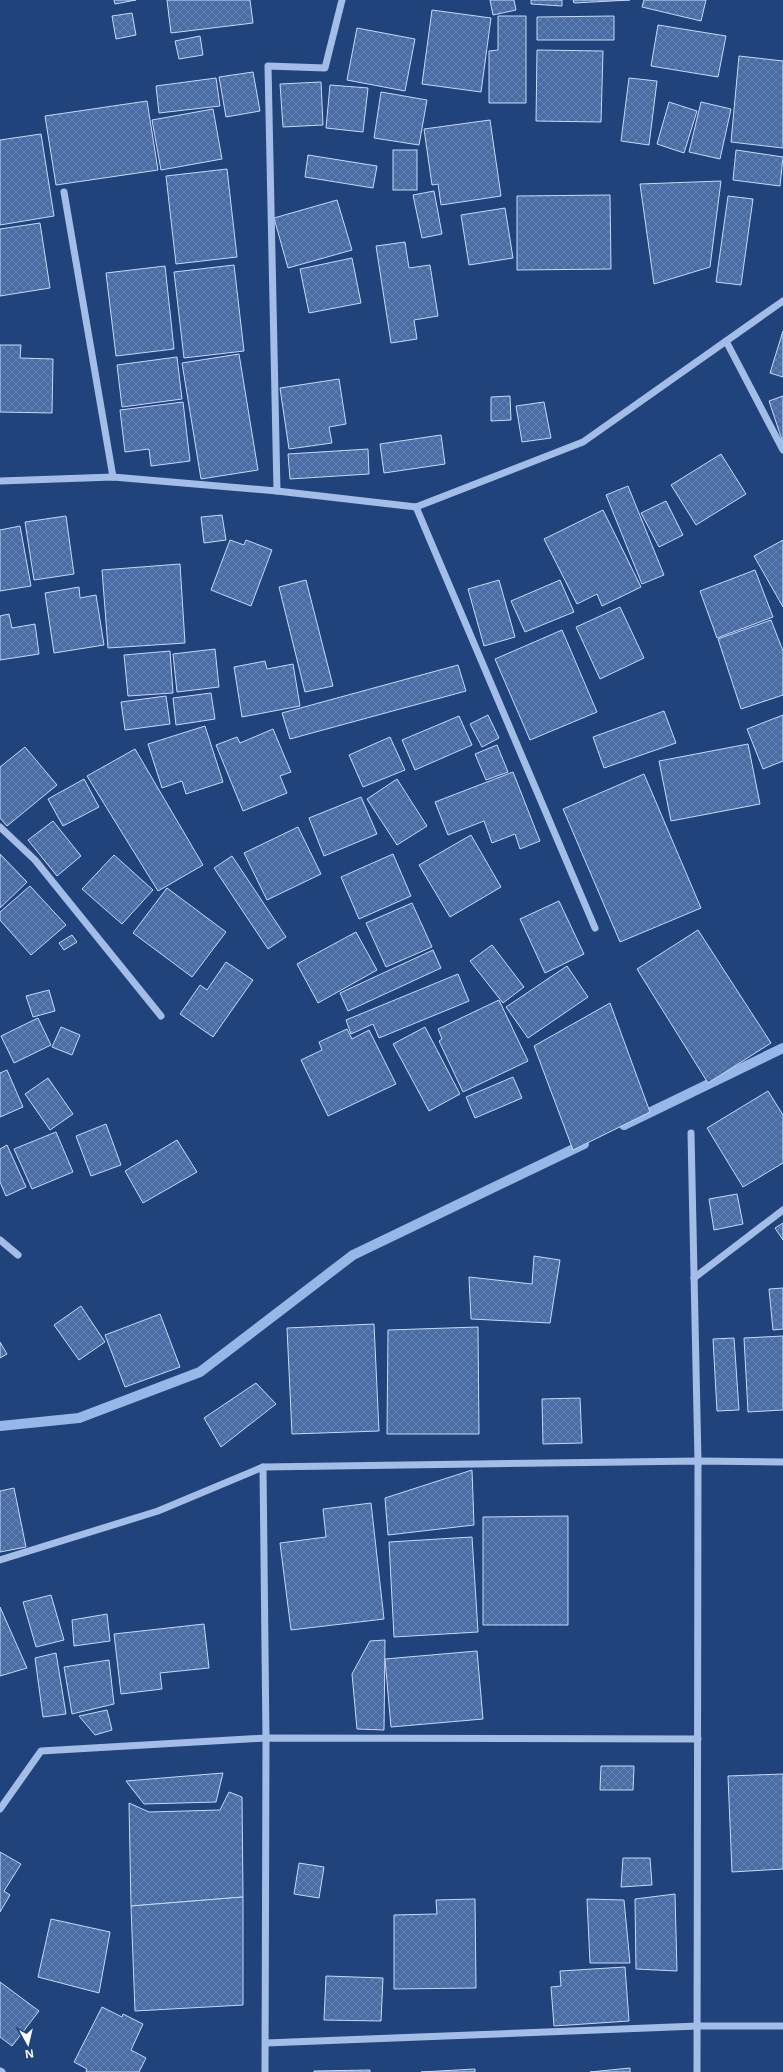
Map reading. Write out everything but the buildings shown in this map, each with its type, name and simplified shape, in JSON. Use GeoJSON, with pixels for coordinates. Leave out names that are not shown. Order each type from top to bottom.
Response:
{"type":"FeatureCollection","features":[{"type":"Feature","properties":{"kind":"street"},"geometry":{"type":"LineString","coordinates":[[277,491],[268,66],[325,68],[342,0]]}},
{"type":"Feature","properties":{"kind":"street"},"geometry":{"type":"LineString","coordinates":[[64,192],[113,477]]}},
{"type":"Feature","properties":{"kind":"street"},"geometry":{"type":"LineString","coordinates":[[0,481],[113,477],[277,491],[416,507],[583,442],[783,301]]}},
{"type":"Feature","properties":{"kind":"street"},"geometry":{"type":"LineString","coordinates":[[726,342],[783,450]]}},
{"type":"Feature","properties":{"kind":"street"},"geometry":{"type":"LineString","coordinates":[[416,507],[595,928]]}},
{"type":"Feature","properties":{"kind":"street"},"geometry":{"type":"LineString","coordinates":[[0,827],[35,860],[161,1016]]}},
{"type":"Feature","properties":{"kind":"street"},"geometry":{"type":"LineString","coordinates":[[692,1133],[698,1461],[697,2072]]}},
{"type":"Feature","properties":{"kind":"street"},"geometry":{"type":"LineString","coordinates":[[694,1278],[783,1210]]}},
{"type":"Feature","properties":{"kind":"street"},"geometry":{"type":"LineString","coordinates":[[0,1240],[18,1255]]}},
{"type":"Feature","properties":{"kind":"street"},"geometry":{"type":"LineString","coordinates":[[0,1560],[158,1511],[263,1467],[698,1461],[783,1462]]}},
{"type":"Feature","properties":{"kind":"street"},"geometry":{"type":"LineString","coordinates":[[263,1467],[266,1738],[265,2072]]}},
{"type":"Feature","properties":{"kind":"street"},"geometry":{"type":"LineString","coordinates":[[0,1809],[41,1750],[266,1738],[698,1739]]}},
{"type":"Feature","properties":{"kind":"street"},"geometry":{"type":"LineString","coordinates":[[266,2043],[698,2026],[783,2026]]}},
{"type":"Feature","properties":{"kind":"waterway"},"geometry":{"type":"LineString","coordinates":[[624,1125],[783,1048]]}},
{"type":"Feature","properties":{"kind":"waterway"},"geometry":{"type":"LineString","coordinates":[[0,1426],[79,1418],[200,1372],[353,1255],[584,1144]]}}]}
